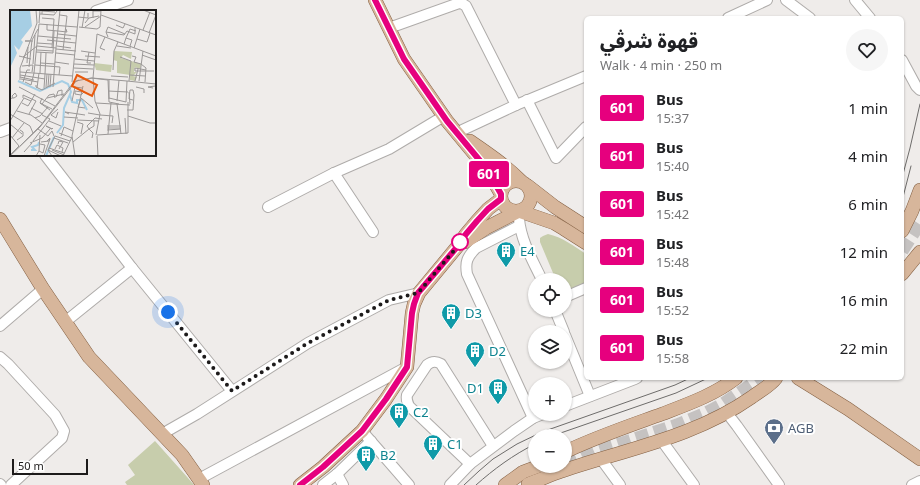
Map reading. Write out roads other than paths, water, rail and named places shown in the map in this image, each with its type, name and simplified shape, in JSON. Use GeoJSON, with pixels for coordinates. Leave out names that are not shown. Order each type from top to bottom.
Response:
{"type":"FeatureCollection","features":[{"type":"Feature","properties":{"kind":"main road"},"geometry":{"type":"LineString","coordinates":[[375,0],[404,59],[456,132],[486,168],[501,197],[502,203],[508,209],[554,223],[584,242]]}},
{"type":"Feature","properties":{"kind":"main road"},"geometry":{"type":"LineString","coordinates":[[456,132],[496,158],[512,172],[530,190],[532,199],[524,210],[518,211],[486,228],[457,247]]}},
{"type":"Feature","properties":{"kind":"main road"},"geometry":{"type":"LineString","coordinates":[[300,485],[323,467],[362,431],[386,399],[407,367],[412,313],[418,293],[477,221],[501,197],[504,186],[512,181],[524,184],[584,226]]}},
{"type":"Feature","properties":{"kind":"main road"},"geometry":{"type":"LineString","coordinates":[[904,227],[920,190]]}},
{"type":"Feature","properties":{"kind":"main road"},"geometry":{"type":"LineString","coordinates":[[0,219],[43,289],[89,357],[182,455],[201,482]]}},
{"type":"Feature","properties":{"kind":"main road"},"geometry":{"type":"LineString","coordinates":[[904,272],[920,252]]}},
{"type":"Feature","properties":{"kind":"main road"},"geometry":{"type":"LineString","coordinates":[[572,449],[695,401],[714,392],[733,380]]}},
{"type":"Feature","properties":{"kind":"main road"},"geometry":{"type":"LineString","coordinates":[[505,485],[562,471],[662,441],[700,427],[738,407],[772,381]]}},
{"type":"Feature","properties":{"kind":"main road"},"geometry":{"type":"LineString","coordinates":[[807,381],[920,459]]}},
{"type":"Feature","properties":{"kind":"main road"},"geometry":{"type":"LineString","coordinates":[[526,480],[546,473]]}},
{"type":"Feature","properties":{"kind":"street"},"geometry":{"type":"LineString","coordinates":[[99,10],[128,0]]}},
{"type":"Feature","properties":{"kind":"street"},"geometry":{"type":"LineString","coordinates":[[732,16],[767,0]]}},
{"type":"Feature","properties":{"kind":"street"},"geometry":{"type":"LineString","coordinates":[[786,0],[806,16]]}},
{"type":"Feature","properties":{"kind":"street"},"geometry":{"type":"LineString","coordinates":[[855,0],[868,16]]}},
{"type":"Feature","properties":{"kind":"street"},"geometry":{"type":"LineString","coordinates":[[389,28],[459,3],[463,4],[466,6],[516,105]]}},
{"type":"Feature","properties":{"kind":"street"},"geometry":{"type":"LineString","coordinates":[[904,64],[916,86],[920,90]]}},
{"type":"Feature","properties":{"kind":"street"},"geometry":{"type":"LineString","coordinates":[[456,132],[527,100],[584,77]]}},
{"type":"Feature","properties":{"kind":"street"},"geometry":{"type":"LineString","coordinates":[[527,100],[556,158],[584,129]]}},
{"type":"Feature","properties":{"kind":"street"},"geometry":{"type":"LineString","coordinates":[[268,207],[334,173],[389,149],[444,116]]}},
{"type":"Feature","properties":{"kind":"street"},"geometry":{"type":"LineString","coordinates":[[0,132],[10,128]]}},
{"type":"Feature","properties":{"kind":"street"},"geometry":{"type":"LineString","coordinates":[[46,156],[132,268],[232,391]]}},
{"type":"Feature","properties":{"kind":"street"},"geometry":{"type":"LineString","coordinates":[[334,173],[374,232]]}},
{"type":"Feature","properties":{"kind":"street"},"geometry":{"type":"LineString","coordinates":[[518,211],[524,239],[539,273]]}},
{"type":"Feature","properties":{"kind":"street"},"geometry":{"type":"LineString","coordinates":[[520,226],[476,248],[467,260],[466,267],[467,274],[528,396]]}},
{"type":"Feature","properties":{"kind":"street"},"geometry":{"type":"LineString","coordinates":[[65,322],[132,268]]}},
{"type":"Feature","properties":{"kind":"street"},"geometry":{"type":"LineString","coordinates":[[0,326],[43,289]]}},
{"type":"Feature","properties":{"kind":"street"},"geometry":{"type":"LineString","coordinates":[[572,294],[584,289]]}},
{"type":"Feature","properties":{"kind":"street"},"geometry":{"type":"LineString","coordinates":[[162,434],[197,414],[308,343],[389,300],[418,293]]}},
{"type":"Feature","properties":{"kind":"street"},"geometry":{"type":"LineString","coordinates":[[572,352],[590,396]]}},
{"type":"Feature","properties":{"kind":"street"},"geometry":{"type":"LineString","coordinates":[[0,357],[55,415],[64,431],[62,438],[11,485]]}},
{"type":"Feature","properties":{"kind":"street"},"geometry":{"type":"LineString","coordinates":[[470,464],[409,406],[407,402],[407,395],[430,362],[434,361],[441,364],[493,446]]}},
{"type":"Feature","properties":{"kind":"street"},"geometry":{"type":"LineString","coordinates":[[201,482],[407,367]]}},
{"type":"Feature","properties":{"kind":"street"},"geometry":{"type":"LineString","coordinates":[[572,403],[633,380]]}},
{"type":"Feature","properties":{"kind":"street"},"geometry":{"type":"LineString","coordinates":[[727,413],[779,485]]}},
{"type":"Feature","properties":{"kind":"street"},"geometry":{"type":"LineString","coordinates":[[450,485],[470,464],[493,446],[530,421]]}},
{"type":"Feature","properties":{"kind":"street"},"geometry":{"type":"LineString","coordinates":[[362,431],[409,485]]}},
{"type":"Feature","properties":{"kind":"street"},"geometry":{"type":"LineString","coordinates":[[662,441],[694,485]]}},
{"type":"Feature","properties":{"kind":"street"},"geometry":{"type":"LineString","coordinates":[[323,485],[371,442]]}},
{"type":"Feature","properties":{"kind":"street"},"geometry":{"type":"LineString","coordinates":[[601,459],[620,485]]}},
{"type":"Feature","properties":{"kind":"street"},"geometry":{"type":"LineString","coordinates":[[337,474],[343,485]]}},
{"type":"Feature","properties":{"kind":"street"},"geometry":{"type":"LineString","coordinates":[[912,485],[920,482]]}},
{"type":"Feature","properties":{"kind":"tunnel"},"geometry":{"type":"LineString","coordinates":[[904,248],[920,223]]}},
{"type":"Feature","properties":{"kind":"tunnel"},"geometry":{"type":"LineString","coordinates":[[572,462],[595,452],[677,425],[706,413],[723,404],[758,380]]}},
{"type":"Feature","properties":{"kind":"tram line"},"geometry":{"type":"LineString","coordinates":[[904,170],[920,104]]}},
{"type":"Feature","properties":{"kind":"tram line"},"geometry":{"type":"LineString","coordinates":[[904,193],[911,166]]}},
{"type":"Feature","properties":{"kind":"tram line"},"geometry":{"type":"LineString","coordinates":[[464,485],[493,459],[517,444],[542,432],[686,380]]}},
{"type":"Feature","properties":{"kind":"tram line"},"geometry":{"type":"LineString","coordinates":[[572,429],[676,393],[704,380]]}},
{"type":"Feature","properties":{"kind":"tram line"},"geometry":{"type":"LineString","coordinates":[[476,485],[504,463],[528,448]]}},
{"type":"Feature","properties":{"kind":"place","name":"E4"},"geometry":{"type":"Point","coordinates":[506,268]}},
{"type":"Feature","properties":{"kind":"place","name":"D3"},"geometry":{"type":"Point","coordinates":[451,330]}},
{"type":"Feature","properties":{"kind":"place","name":"D2"},"geometry":{"type":"Point","coordinates":[475,368]}},
{"type":"Feature","properties":{"kind":"place","name":"D1"},"geometry":{"type":"Point","coordinates":[498,405]}},
{"type":"Feature","properties":{"kind":"place","name":"C2"},"geometry":{"type":"Point","coordinates":[399,429]}},
{"type":"Feature","properties":{"kind":"place","name":"AGB"},"geometry":{"type":"Point","coordinates":[774,445]}},
{"type":"Feature","properties":{"kind":"place","name":"C1"},"geometry":{"type":"Point","coordinates":[433,461]}},
{"type":"Feature","properties":{"kind":"place","name":"B2"},"geometry":{"type":"Point","coordinates":[366,472]}}]}
